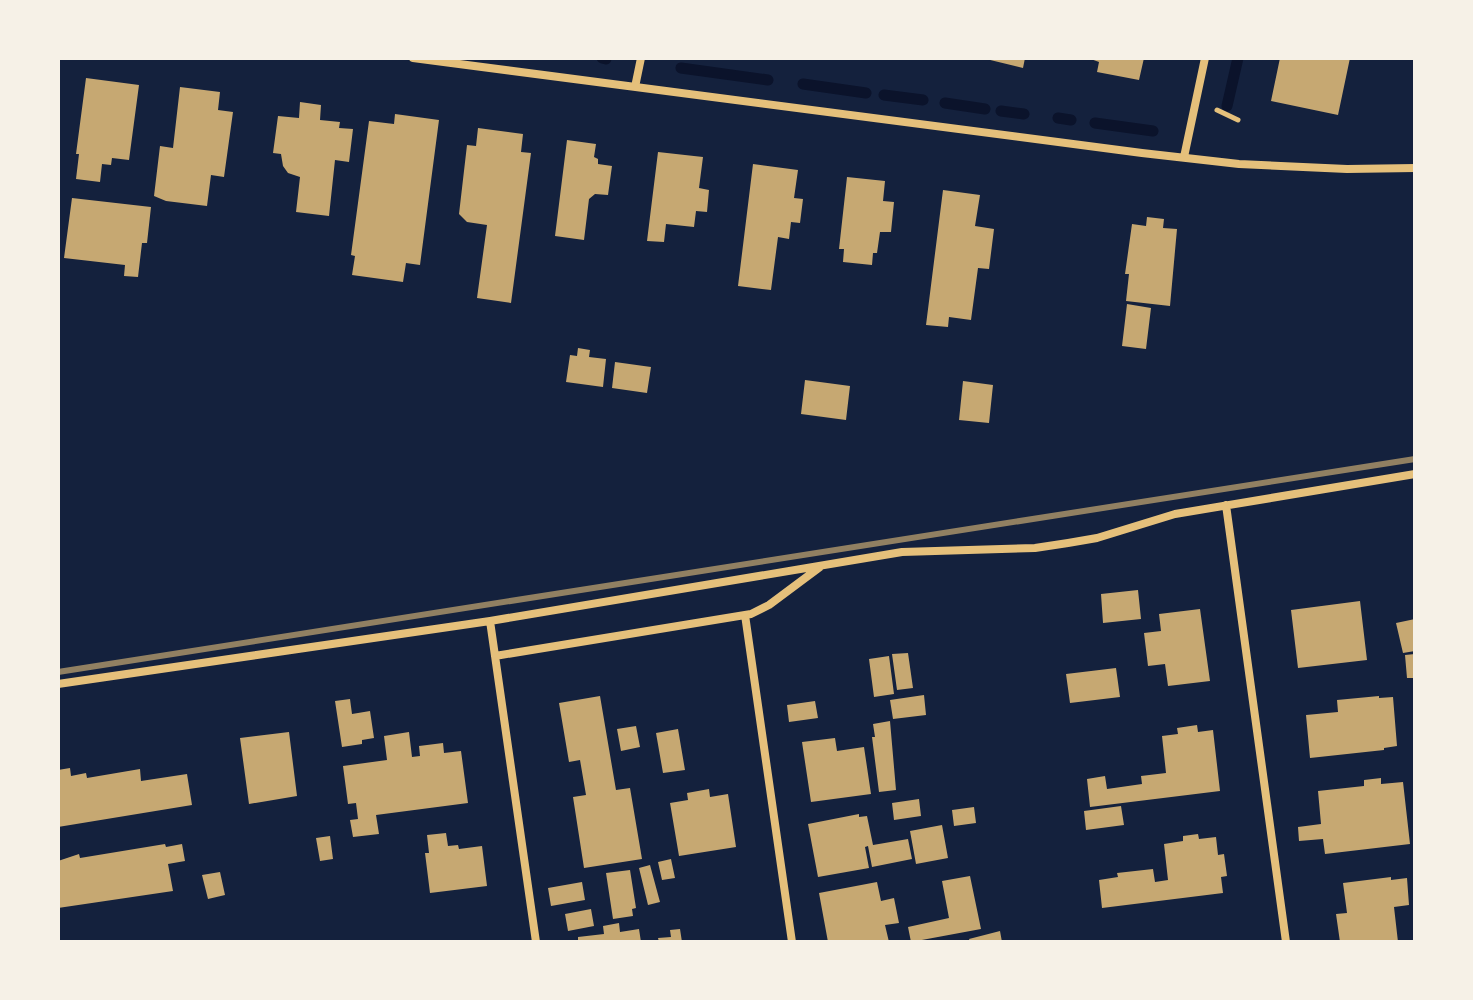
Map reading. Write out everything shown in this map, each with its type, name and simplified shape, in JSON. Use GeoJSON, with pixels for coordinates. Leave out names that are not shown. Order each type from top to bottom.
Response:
{"type":"FeatureCollection","features":[{"type":"Feature","properties":{"kind":"street"},"geometry":{"type":"LineString","coordinates":[[413,58],[1239,164],[1415,168]]}},
{"type":"Feature","properties":{"kind":"street"},"geometry":{"type":"LineString","coordinates":[[635,87],[641,58]]}},
{"type":"Feature","properties":{"kind":"street"},"geometry":{"type":"LineString","coordinates":[[1184,157],[1205,58]]}},
{"type":"Feature","properties":{"kind":"street"},"geometry":{"type":"LineString","coordinates":[[58,684],[490,621],[920,550],[1035,548],[1068,543],[1097,538],[1175,514],[1415,474]]}},
{"type":"Feature","properties":{"kind":"street"},"geometry":{"type":"LineString","coordinates":[[1226,505],[1286,942]]}},
{"type":"Feature","properties":{"kind":"street"},"geometry":{"type":"LineString","coordinates":[[495,656],[745,615],[764,609],[822,566]]}},
{"type":"Feature","properties":{"kind":"street"},"geometry":{"type":"LineString","coordinates":[[745,615],[792,942]]}},
{"type":"Feature","properties":{"kind":"street"},"geometry":{"type":"LineString","coordinates":[[490,621],[536,942]]}},
{"type":"Feature","properties":{"kind":"building"},"geometry":{"type":"Polygon","coordinates":[[[982,58],[1025,58],[1023,68],[982,58]]]}},
{"type":"Feature","properties":{"kind":"building"},"geometry":{"type":"Polygon","coordinates":[[[1088,58],[1144,58],[1139,80],[1097,72],[1099,62],[1088,58]]]}},
{"type":"Feature","properties":{"kind":"building"},"geometry":{"type":"Polygon","coordinates":[[[1280,58],[1350,58],[1338,115],[1271,101],[1280,58]]]}},
{"type":"Feature","properties":{"kind":"building"},"geometry":{"type":"Polygon","coordinates":[[[86,78],[139,85],[129,160],[112,158],[111,165],[102,164],[100,182],[76,179],[79,154],[76,154],[86,78]]]}},
{"type":"Feature","properties":{"kind":"building"},"geometry":{"type":"Polygon","coordinates":[[[180,87],[220,92],[218,110],[233,112],[224,177],[211,175],[207,206],[166,201],[154,196],[160,146],[173,148],[180,87]]]}},
{"type":"Feature","properties":{"kind":"building"},"geometry":{"type":"Polygon","coordinates":[[[300,102],[321,105],[320,120],[340,122],[339,128],[353,129],[349,162],[335,160],[329,216],[296,212],[300,177],[288,173],[281,154],[273,153],[278,116],[299,118],[300,102]]]}},
{"type":"Feature","properties":{"kind":"building"},"geometry":{"type":"Polygon","coordinates":[[[395,114],[439,120],[420,265],[406,263],[403,282],[352,275],[355,256],[351,255],[369,121],[394,124],[395,114]]]}},
{"type":"Feature","properties":{"kind":"building"},"geometry":{"type":"Polygon","coordinates":[[[478,128],[523,134],[521,152],[531,153],[511,303],[477,298],[487,225],[467,222],[459,214],[467,145],[476,146],[478,128]]]}},
{"type":"Feature","properties":{"kind":"building"},"geometry":{"type":"Polygon","coordinates":[[[567,140],[596,144],[594,157],[598,159],[598,164],[612,166],[608,195],[595,194],[589,199],[584,240],[555,236],[567,140]]]}},
{"type":"Feature","properties":{"kind":"building"},"geometry":{"type":"Polygon","coordinates":[[[658,152],[703,157],[699,188],[709,190],[707,212],[696,211],[694,227],[666,224],[664,242],[647,241],[658,152]]]}},
{"type":"Feature","properties":{"kind":"building"},"geometry":{"type":"Polygon","coordinates":[[[753,164],[798,170],[794,198],[803,199],[800,223],[791,222],[789,239],[778,237],[771,290],[738,286],[753,164]]]}},
{"type":"Feature","properties":{"kind":"building"},"geometry":{"type":"Polygon","coordinates":[[[847,177],[885,181],[883,201],[894,202],[891,232],[880,232],[872,265],[843,262],[844,249],[839,249],[847,177]]]}},
{"type":"Feature","properties":{"kind":"building"},"geometry":{"type":"Polygon","coordinates":[[[943,190],[980,195],[975,226],[994,229],[989,269],[978,268],[971,320],[949,317],[948,327],[926,325],[943,190]]]}},
{"type":"Feature","properties":{"kind":"building"},"geometry":{"type":"Polygon","coordinates":[[[72,198],[151,207],[147,243],[142,243],[138,277],[124,276],[125,265],[64,258],[72,198]]]}},
{"type":"Feature","properties":{"kind":"building"},"geometry":{"type":"Polygon","coordinates":[[[1147,217],[1164,219],[1163,228],[1177,229],[1170,306],[1126,301],[1129,274],[1125,274],[1132,224],[1146,226],[1147,217]]]}},
{"type":"Feature","properties":{"kind":"building"},"geometry":{"type":"Polygon","coordinates":[[[1127,304],[1151,308],[1146,349],[1122,346],[1127,304]]]}},
{"type":"Feature","properties":{"kind":"building"},"geometry":{"type":"Polygon","coordinates":[[[578,348],[590,350],[589,357],[606,359],[603,387],[566,382],[570,355],[577,356],[578,348]]]}},
{"type":"Feature","properties":{"kind":"building"},"geometry":{"type":"Polygon","coordinates":[[[615,362],[651,367],[647,393],[612,388],[615,362]]]}},
{"type":"Feature","properties":{"kind":"building"},"geometry":{"type":"Polygon","coordinates":[[[805,380],[850,386],[846,420],[801,414],[805,380]]]}},
{"type":"Feature","properties":{"kind":"building"},"geometry":{"type":"Polygon","coordinates":[[[963,381],[993,385],[989,423],[959,420],[963,381]]]}},
{"type":"Feature","properties":{"kind":"building"},"geometry":{"type":"Polygon","coordinates":[[[1138,590],[1141,619],[1103,623],[1101,594],[1138,590]]]}},
{"type":"Feature","properties":{"kind":"building"},"geometry":{"type":"Polygon","coordinates":[[[1360,601],[1367,660],[1298,668],[1291,610],[1360,601]]]}},
{"type":"Feature","properties":{"kind":"building"},"geometry":{"type":"Polygon","coordinates":[[[1200,609],[1210,681],[1168,686],[1165,664],[1148,666],[1144,633],[1161,631],[1159,614],[1200,609]]]}},
{"type":"Feature","properties":{"kind":"building"},"geometry":{"type":"Polygon","coordinates":[[[1415,619],[1415,651],[1403,653],[1396,623],[1415,619]]]}},
{"type":"Feature","properties":{"kind":"building"},"geometry":{"type":"Polygon","coordinates":[[[908,653],[913,688],[897,690],[892,654],[908,653]]]}},
{"type":"Feature","properties":{"kind":"building"},"geometry":{"type":"Polygon","coordinates":[[[1415,654],[1415,678],[1407,678],[1405,655],[1415,654]]]}},
{"type":"Feature","properties":{"kind":"building"},"geometry":{"type":"Polygon","coordinates":[[[889,656],[894,694],[874,697],[869,659],[889,656]]]}},
{"type":"Feature","properties":{"kind":"building"},"geometry":{"type":"Polygon","coordinates":[[[1116,668],[1120,697],[1070,703],[1066,674],[1116,668]]]}},
{"type":"Feature","properties":{"kind":"building"},"geometry":{"type":"Polygon","coordinates":[[[924,695],[926,715],[893,719],[890,700],[924,695]]]}},
{"type":"Feature","properties":{"kind":"building"},"geometry":{"type":"Polygon","coordinates":[[[600,696],[616,790],[630,788],[642,859],[584,868],[573,797],[586,795],[580,760],[569,762],[559,703],[600,696]]]}},
{"type":"Feature","properties":{"kind":"building"},"geometry":{"type":"Polygon","coordinates":[[[1393,697],[1397,746],[1310,758],[1306,715],[1338,712],[1337,700],[1393,697]]]}},
{"type":"Feature","properties":{"kind":"building"},"geometry":{"type":"Polygon","coordinates":[[[350,699],[352,714],[370,711],[374,738],[362,740],[362,744],[342,747],[335,701],[350,699]]]}},
{"type":"Feature","properties":{"kind":"building"},"geometry":{"type":"Polygon","coordinates":[[[815,701],[818,718],[789,722],[787,705],[815,701]]]}},
{"type":"Feature","properties":{"kind":"building"},"geometry":{"type":"Polygon","coordinates":[[[890,721],[896,790],[879,792],[873,724],[890,721]]]}},
{"type":"Feature","properties":{"kind":"building"},"geometry":{"type":"Polygon","coordinates":[[[1197,725],[1198,732],[1213,730],[1220,791],[1090,807],[1087,779],[1105,776],[1107,789],[1142,784],[1141,776],[1166,773],[1162,736],[1178,734],[1177,728],[1197,725]]]}},
{"type":"Feature","properties":{"kind":"building"},"geometry":{"type":"Polygon","coordinates":[[[636,726],[640,747],[621,751],[617,729],[636,726]]]}},
{"type":"Feature","properties":{"kind":"building"},"geometry":{"type":"Polygon","coordinates":[[[678,729],[685,770],[663,773],[656,733],[678,729]]]}},
{"type":"Feature","properties":{"kind":"building"},"geometry":{"type":"Polygon","coordinates":[[[289,732],[297,796],[249,804],[240,738],[289,732]]]}},
{"type":"Feature","properties":{"kind":"building"},"geometry":{"type":"Polygon","coordinates":[[[409,732],[412,757],[420,756],[419,746],[443,743],[444,753],[461,751],[468,803],[376,815],[379,834],[353,837],[350,820],[358,819],[356,803],[348,804],[343,766],[387,760],[384,736],[409,732]]]}},
{"type":"Feature","properties":{"kind":"building"},"geometry":{"type":"Polygon","coordinates":[[[835,738],[837,751],[864,747],[871,794],[811,802],[802,742],[835,738]]]}},
{"type":"Feature","properties":{"kind":"building"},"geometry":{"type":"Polygon","coordinates":[[[70,768],[71,776],[86,773],[87,778],[140,769],[141,781],[187,774],[192,805],[58,827],[58,770],[70,768]]]}},
{"type":"Feature","properties":{"kind":"building"},"geometry":{"type":"Polygon","coordinates":[[[1381,778],[1381,784],[1403,782],[1410,844],[1325,854],[1323,839],[1299,841],[1298,827],[1321,824],[1318,791],[1364,786],[1364,780],[1381,778]]]}},
{"type":"Feature","properties":{"kind":"building"},"geometry":{"type":"Polygon","coordinates":[[[709,789],[710,797],[728,794],[736,847],[679,856],[670,803],[688,800],[687,793],[709,789]]]}},
{"type":"Feature","properties":{"kind":"building"},"geometry":{"type":"Polygon","coordinates":[[[919,799],[921,816],[894,820],[892,803],[919,799]]]}},
{"type":"Feature","properties":{"kind":"building"},"geometry":{"type":"Polygon","coordinates":[[[1121,806],[1124,825],[1086,830],[1084,811],[1121,806]]]}},
{"type":"Feature","properties":{"kind":"building"},"geometry":{"type":"Polygon","coordinates":[[[974,807],[976,823],[954,826],[952,810],[974,807]]]}},
{"type":"Feature","properties":{"kind":"building"},"geometry":{"type":"Polygon","coordinates":[[[859,814],[859,817],[867,816],[873,845],[908,839],[912,859],[872,867],[868,846],[865,847],[869,868],[818,877],[808,824],[859,814]]]}},
{"type":"Feature","properties":{"kind":"building"},"geometry":{"type":"Polygon","coordinates":[[[942,825],[948,858],[916,864],[910,831],[942,825]]]}},
{"type":"Feature","properties":{"kind":"building"},"geometry":{"type":"Polygon","coordinates":[[[446,833],[448,846],[458,845],[459,849],[482,846],[487,886],[430,893],[425,853],[429,853],[427,835],[446,833]]]}},
{"type":"Feature","properties":{"kind":"building"},"geometry":{"type":"Polygon","coordinates":[[[1198,834],[1199,839],[1216,837],[1218,855],[1224,854],[1227,876],[1221,877],[1223,893],[1102,908],[1099,880],[1118,877],[1117,873],[1153,869],[1155,882],[1168,880],[1164,844],[1183,841],[1183,836],[1198,834]]]}},
{"type":"Feature","properties":{"kind":"building"},"geometry":{"type":"Polygon","coordinates":[[[330,836],[333,859],[320,861],[316,838],[330,836]]]}},
{"type":"Feature","properties":{"kind":"building"},"geometry":{"type":"Polygon","coordinates":[[[165,844],[166,847],[182,844],[185,861],[168,864],[173,891],[58,908],[58,861],[79,854],[80,858],[165,844]]]}},
{"type":"Feature","properties":{"kind":"building"},"geometry":{"type":"Polygon","coordinates":[[[671,859],[675,878],[662,880],[658,862],[671,859]]]}},
{"type":"Feature","properties":{"kind":"building"},"geometry":{"type":"Polygon","coordinates":[[[650,865],[660,902],[648,905],[639,868],[650,865]]]}},
{"type":"Feature","properties":{"kind":"building"},"geometry":{"type":"Polygon","coordinates":[[[630,870],[636,908],[632,909],[633,916],[613,919],[606,873],[630,870]]]}},
{"type":"Feature","properties":{"kind":"building"},"geometry":{"type":"Polygon","coordinates":[[[220,872],[225,895],[208,899],[202,875],[220,872]]]}},
{"type":"Feature","properties":{"kind":"building"},"geometry":{"type":"Polygon","coordinates":[[[970,876],[981,929],[911,942],[908,927],[949,918],[942,881],[970,876]]]}},
{"type":"Feature","properties":{"kind":"building"},"geometry":{"type":"Polygon","coordinates":[[[1391,877],[1391,880],[1407,878],[1409,905],[1394,907],[1398,942],[1340,942],[1336,914],[1347,913],[1343,883],[1391,877]]]}},
{"type":"Feature","properties":{"kind":"building"},"geometry":{"type":"Polygon","coordinates":[[[582,882],[585,900],[551,906],[548,888],[582,882]]]}},
{"type":"Feature","properties":{"kind":"building"},"geometry":{"type":"Polygon","coordinates":[[[877,882],[881,901],[894,898],[899,923],[885,925],[889,942],[828,942],[819,893],[877,882]]]}},
{"type":"Feature","properties":{"kind":"building"},"geometry":{"type":"Polygon","coordinates":[[[591,909],[594,926],[568,931],[565,914],[591,909]]]}},
{"type":"Feature","properties":{"kind":"building"},"geometry":{"type":"Polygon","coordinates":[[[619,923],[620,932],[639,929],[641,942],[578,942],[578,937],[604,934],[603,926],[619,923]]]}},
{"type":"Feature","properties":{"kind":"building"},"geometry":{"type":"Polygon","coordinates":[[[680,929],[682,942],[659,942],[658,938],[671,937],[670,930],[680,929]]]}},
{"type":"Feature","properties":{"kind":"building"},"geometry":{"type":"Polygon","coordinates":[[[1000,931],[1002,942],[970,942],[969,939],[1000,931]]]}},
{"type":"Feature","properties":{"kind":"waterway"},"geometry":{"type":"LineString","coordinates":[[602,58],[606,59]]}},
{"type":"Feature","properties":{"kind":"waterway"},"geometry":{"type":"LineString","coordinates":[[1227,106],[1238,58]]}},
{"type":"Feature","properties":{"kind":"waterway"},"geometry":{"type":"LineString","coordinates":[[681,68],[768,80]]}},
{"type":"Feature","properties":{"kind":"waterway"},"geometry":{"type":"LineString","coordinates":[[803,84],[866,93]]}},
{"type":"Feature","properties":{"kind":"waterway"},"geometry":{"type":"LineString","coordinates":[[884,95],[923,100]]}},
{"type":"Feature","properties":{"kind":"waterway"},"geometry":{"type":"LineString","coordinates":[[945,103],[985,109]]}},
{"type":"Feature","properties":{"kind":"waterway"},"geometry":{"type":"LineString","coordinates":[[1001,111],[1024,114]]}},
{"type":"Feature","properties":{"kind":"waterway"},"geometry":{"type":"LineString","coordinates":[[1058,118],[1071,120]]}},
{"type":"Feature","properties":{"kind":"waterway"},"geometry":{"type":"LineString","coordinates":[[1095,123],[1153,131]]}},
{"type":"Feature","properties":{"kind":"railway"},"geometry":{"type":"LineString","coordinates":[[58,672],[1415,459]]}}]}
